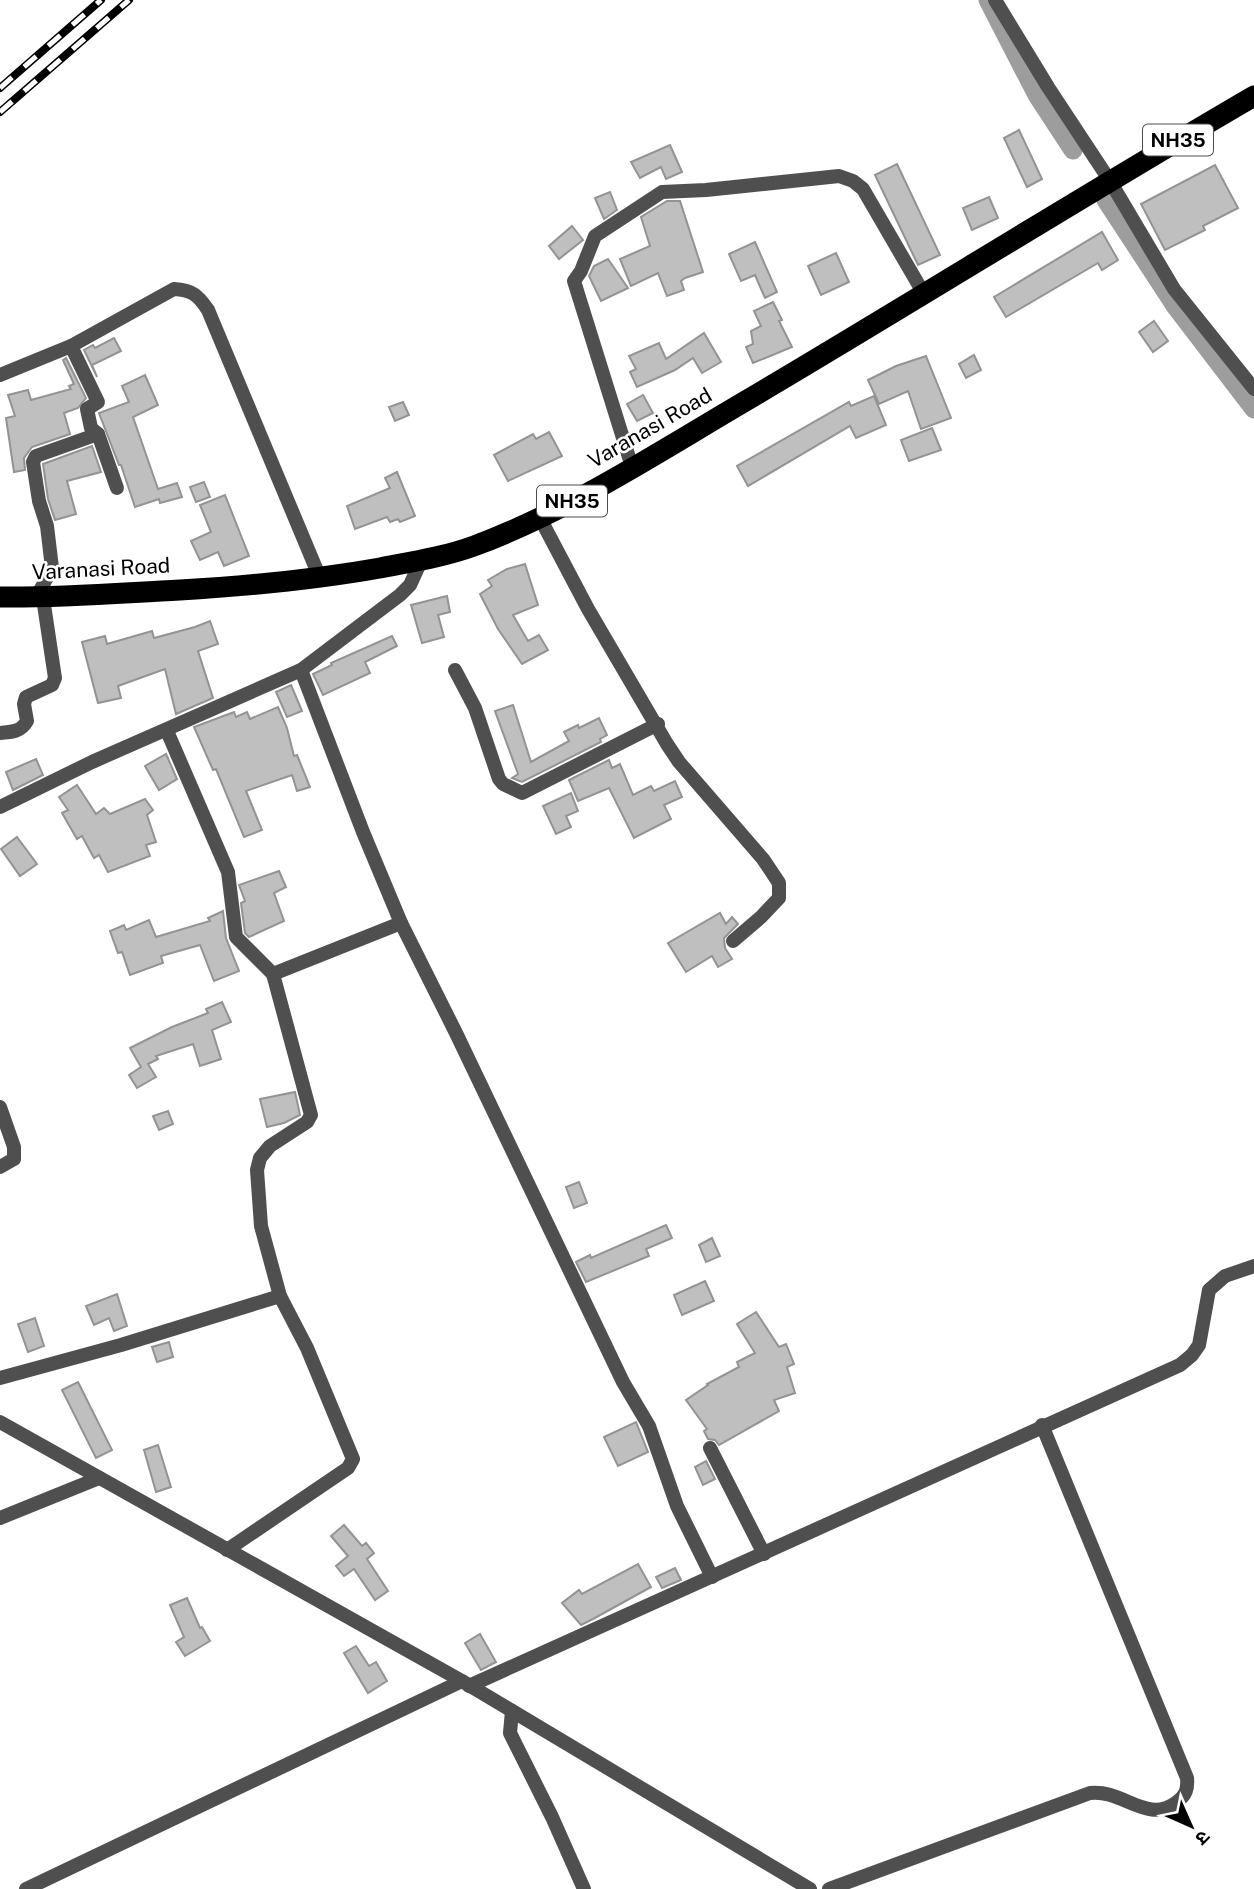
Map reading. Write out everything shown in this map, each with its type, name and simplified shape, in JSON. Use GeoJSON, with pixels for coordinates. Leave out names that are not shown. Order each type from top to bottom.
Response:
{"type":"FeatureCollection","features":[{"type":"Feature","properties":{"kind":"highway","name":"Varanasi Road"},"geometry":{"type":"LineString","coordinates":[[0,597],[39,598],[264,585],[421,561],[472,546],[540,518],[632,467],[924,294],[1075,200],[1254,96]]}},
{"type":"Feature","properties":{"kind":"street"},"geometry":{"type":"LineString","coordinates":[[995,0],[1174,289],[1254,389]]}},
{"type":"Feature","properties":{"kind":"street"},"geometry":{"type":"LineString","coordinates":[[632,467],[574,281],[581,271],[595,236],[662,192],[839,176],[853,181],[863,189],[924,294]]}},
{"type":"Feature","properties":{"kind":"street"},"geometry":{"type":"LineString","coordinates":[[0,375],[71,346],[174,289],[190,290],[201,299],[208,310],[320,578]]}},
{"type":"Feature","properties":{"kind":"street"},"geometry":{"type":"LineString","coordinates":[[71,346],[97,402],[87,409],[90,429],[98,434],[117,488]]}},
{"type":"Feature","properties":{"kind":"street"},"geometry":{"type":"LineString","coordinates":[[0,733],[24,727],[27,721],[24,704],[26,697],[52,685],[55,678],[39,598],[52,568],[47,526],[39,501],[33,462],[36,456],[98,434]]}},
{"type":"Feature","properties":{"kind":"street"},"geometry":{"type":"LineString","coordinates":[[540,518],[588,609],[679,762],[764,859],[779,883],[779,898],[733,941]]}},
{"type":"Feature","properties":{"kind":"street"},"geometry":{"type":"LineString","coordinates":[[0,807],[92,762],[301,670],[400,595],[416,576],[421,561]]}},
{"type":"Feature","properties":{"kind":"street"},"geometry":{"type":"LineString","coordinates":[[301,670],[401,923],[622,1382],[649,1426],[677,1506],[712,1577]]}},
{"type":"Feature","properties":{"kind":"street"},"geometry":{"type":"LineString","coordinates":[[455,670],[475,708],[499,779],[503,784],[522,793],[658,724]]}},
{"type":"Feature","properties":{"kind":"street"},"geometry":{"type":"LineString","coordinates":[[167,730],[228,873],[236,937],[273,974],[311,1115],[307,1122],[265,1151],[257,1170],[261,1226],[280,1296],[307,1348],[354,1459],[348,1468],[227,1550]]}},
{"type":"Feature","properties":{"kind":"street"},"geometry":{"type":"LineString","coordinates":[[273,974],[401,923]]}},
{"type":"Feature","properties":{"kind":"street"},"geometry":{"type":"LineString","coordinates":[[0,1107],[14,1147],[14,1158],[0,1167]]}},
{"type":"Feature","properties":{"kind":"street"},"geometry":{"type":"LineString","coordinates":[[26,1889],[465,1684],[764,1554],[1042,1425],[1180,1365],[1199,1345],[1209,1290],[1225,1276],[1254,1266]]}},
{"type":"Feature","properties":{"kind":"street"},"geometry":{"type":"LineString","coordinates":[[0,1378],[121,1345],[280,1296]]}},
{"type":"Feature","properties":{"kind":"street"},"geometry":{"type":"LineString","coordinates":[[0,1422],[465,1684],[810,1889]]}},
{"type":"Feature","properties":{"kind":"street"},"geometry":{"type":"LineString","coordinates":[[829,1889],[1090,1793],[1101,1791],[1112,1794],[1152,1811],[1169,1808],[1184,1797],[1188,1788],[1187,1779],[1042,1425]]}},
{"type":"Feature","properties":{"kind":"street"},"geometry":{"type":"LineString","coordinates":[[710,1448],[764,1554]]}},
{"type":"Feature","properties":{"kind":"street"},"geometry":{"type":"LineString","coordinates":[[0,1518],[99,1478]]}},
{"type":"Feature","properties":{"kind":"street"},"geometry":{"type":"LineString","coordinates":[[512,1712],[510,1733],[584,1889]]}},
{"type":"Feature","properties":{"kind":"building"},"geometry":{"type":"Polygon","coordinates":[[[1019,130],[1042,179],[1027,187],[1004,138],[1019,130]]]}},
{"type":"Feature","properties":{"kind":"building"},"geometry":{"type":"Polygon","coordinates":[[[670,145],[682,172],[666,179],[661,167],[640,178],[631,162],[670,145]]]}},
{"type":"Feature","properties":{"kind":"building"},"geometry":{"type":"Polygon","coordinates":[[[897,164],[940,255],[918,265],[875,175],[897,164]]]}},
{"type":"Feature","properties":{"kind":"building"},"geometry":{"type":"Polygon","coordinates":[[[1215,165],[1238,208],[1203,226],[1205,230],[1165,250],[1141,204],[1215,165]]]}},
{"type":"Feature","properties":{"kind":"building"},"geometry":{"type":"Polygon","coordinates":[[[610,192],[617,210],[604,219],[595,198],[610,192]]]}},
{"type":"Feature","properties":{"kind":"building"},"geometry":{"type":"Polygon","coordinates":[[[989,197],[998,218],[972,230],[963,208],[989,197]]]}},
{"type":"Feature","properties":{"kind":"building"},"geometry":{"type":"Polygon","coordinates":[[[667,201],[680,201],[703,272],[685,278],[681,281],[684,290],[667,296],[658,273],[631,286],[620,259],[650,246],[641,217],[667,201]]]}},
{"type":"Feature","properties":{"kind":"building"},"geometry":{"type":"Polygon","coordinates":[[[572,226],[583,240],[559,259],[549,246],[572,226]]]}},
{"type":"Feature","properties":{"kind":"building"},"geometry":{"type":"Polygon","coordinates":[[[1102,232],[1118,260],[1102,270],[1098,263],[1006,317],[994,297],[1102,232]]]}},
{"type":"Feature","properties":{"kind":"building"},"geometry":{"type":"Polygon","coordinates":[[[755,242],[777,292],[765,298],[755,275],[741,281],[729,254],[755,242]]]}},
{"type":"Feature","properties":{"kind":"building"},"geometry":{"type":"Polygon","coordinates":[[[836,253],[849,282],[821,295],[808,266],[836,253]]]}},
{"type":"Feature","properties":{"kind":"building"},"geometry":{"type":"Polygon","coordinates":[[[608,259],[628,288],[601,301],[589,276],[594,266],[608,259]]]}},
{"type":"Feature","properties":{"kind":"building"},"geometry":{"type":"Polygon","coordinates":[[[773,302],[792,347],[753,363],[746,347],[753,344],[751,331],[761,326],[754,311],[773,302]]]}},
{"type":"Feature","properties":{"kind":"building"},"geometry":{"type":"Polygon","coordinates":[[[1154,321],[1168,341],[1153,352],[1139,332],[1154,321]]]}},
{"type":"Feature","properties":{"kind":"building"},"geometry":{"type":"Polygon","coordinates":[[[704,333],[721,362],[702,373],[693,358],[675,370],[637,387],[630,372],[636,369],[629,356],[659,343],[666,359],[704,333]]]}},
{"type":"Feature","properties":{"kind":"building"},"geometry":{"type":"Polygon","coordinates":[[[114,338],[121,351],[92,365],[97,377],[84,350],[93,345],[95,348],[114,338]]]}},
{"type":"Feature","properties":{"kind":"building"},"geometry":{"type":"Polygon","coordinates":[[[974,355],[981,370],[966,378],[959,364],[974,355]]]}},
{"type":"Feature","properties":{"kind":"building"},"geometry":{"type":"Polygon","coordinates":[[[926,356],[951,418],[921,429],[908,391],[879,404],[868,380],[896,366],[926,356]]]}},
{"type":"Feature","properties":{"kind":"building"},"geometry":{"type":"Polygon","coordinates":[[[66,358],[86,398],[78,408],[64,413],[70,434],[32,447],[24,458],[25,470],[14,472],[6,418],[15,416],[8,395],[28,390],[31,400],[71,389],[69,386],[74,384],[63,360],[66,358]]]}},
{"type":"Feature","properties":{"kind":"building"},"geometry":{"type":"Polygon","coordinates":[[[145,375],[158,405],[133,417],[158,489],[177,483],[182,497],[160,503],[159,499],[135,507],[99,413],[129,402],[122,386],[145,375]]]}},
{"type":"Feature","properties":{"kind":"building"},"geometry":{"type":"Polygon","coordinates":[[[643,395],[653,413],[637,421],[627,404],[643,395]]]}},
{"type":"Feature","properties":{"kind":"building"},"geometry":{"type":"Polygon","coordinates":[[[874,396],[886,425],[856,438],[850,426],[748,486],[737,466],[849,402],[851,406],[874,396]]]}},
{"type":"Feature","properties":{"kind":"building"},"geometry":{"type":"Polygon","coordinates":[[[403,402],[409,415],[395,421],[389,407],[403,402]]]}},
{"type":"Feature","properties":{"kind":"building"},"geometry":{"type":"Polygon","coordinates":[[[932,428],[941,450],[909,461],[901,440],[932,428]]]}},
{"type":"Feature","properties":{"kind":"building"},"geometry":{"type":"Polygon","coordinates":[[[549,432],[562,456],[508,481],[494,455],[533,434],[536,439],[549,432]]]}},
{"type":"Feature","properties":{"kind":"building"},"geometry":{"type":"Polygon","coordinates":[[[92,446],[101,472],[67,481],[76,514],[55,520],[48,499],[43,464],[92,446]]]}},
{"type":"Feature","properties":{"kind":"building"},"geometry":{"type":"Polygon","coordinates":[[[397,472],[415,516],[400,522],[398,519],[390,522],[387,517],[355,529],[347,506],[390,488],[385,478],[397,472]]]}},
{"type":"Feature","properties":{"kind":"building"},"geometry":{"type":"Polygon","coordinates":[[[204,482],[210,497],[196,502],[190,487],[204,482]]]}},
{"type":"Feature","properties":{"kind":"building"},"geometry":{"type":"Polygon","coordinates":[[[225,495],[249,556],[224,566],[218,552],[200,560],[191,541],[211,532],[200,505],[225,495]]]}},
{"type":"Feature","properties":{"kind":"building"},"geometry":{"type":"Polygon","coordinates":[[[525,564],[538,605],[513,615],[528,641],[539,635],[548,650],[522,664],[498,629],[480,594],[492,586],[488,580],[507,569],[525,564]]]}},
{"type":"Feature","properties":{"kind":"building"},"geometry":{"type":"Polygon","coordinates":[[[447,596],[450,612],[438,615],[444,637],[422,643],[411,605],[447,596]]]}},
{"type":"Feature","properties":{"kind":"building"},"geometry":{"type":"Polygon","coordinates":[[[210,621],[218,644],[198,651],[213,698],[176,714],[165,669],[118,686],[121,698],[98,703],[82,642],[105,636],[107,644],[152,631],[154,638],[210,621]]]}},
{"type":"Feature","properties":{"kind":"building"},"geometry":{"type":"Polygon","coordinates":[[[392,636],[397,646],[365,662],[370,673],[323,695],[313,674],[332,665],[331,663],[392,636]]]}},
{"type":"Feature","properties":{"kind":"building"},"geometry":{"type":"Polygon","coordinates":[[[291,685],[302,711],[287,717],[276,692],[291,685]]]}},
{"type":"Feature","properties":{"kind":"building"},"geometry":{"type":"Polygon","coordinates":[[[513,705],[531,762],[569,741],[564,732],[578,725],[579,728],[599,718],[607,735],[600,739],[601,742],[522,782],[512,778],[518,774],[495,711],[513,705]]]}},
{"type":"Feature","properties":{"kind":"building"},"geometry":{"type":"Polygon","coordinates":[[[278,707],[294,756],[297,755],[310,787],[297,791],[292,775],[246,791],[262,830],[244,837],[216,769],[213,770],[194,727],[234,712],[236,717],[247,712],[250,719],[278,707]]]}},
{"type":"Feature","properties":{"kind":"building"},"geometry":{"type":"Polygon","coordinates":[[[166,754],[177,779],[159,790],[145,766],[166,754]]]}},
{"type":"Feature","properties":{"kind":"building"},"geometry":{"type":"Polygon","coordinates":[[[36,759],[43,775],[13,790],[6,772],[36,759]]]}},
{"type":"Feature","properties":{"kind":"building"},"geometry":{"type":"Polygon","coordinates":[[[609,760],[612,768],[620,764],[633,795],[651,786],[654,791],[675,781],[682,797],[664,805],[671,819],[634,838],[609,788],[578,801],[569,780],[609,760]]]}},
{"type":"Feature","properties":{"kind":"building"},"geometry":{"type":"Polygon","coordinates":[[[77,785],[96,814],[104,808],[110,814],[145,799],[153,810],[147,815],[156,842],[146,845],[150,856],[108,872],[99,855],[94,858],[82,836],[77,839],[62,813],[68,810],[59,797],[77,785]]]}},
{"type":"Feature","properties":{"kind":"building"},"geometry":{"type":"Polygon","coordinates":[[[571,793],[578,811],[566,816],[571,827],[556,834],[543,806],[571,793]]]}},
{"type":"Feature","properties":{"kind":"building"},"geometry":{"type":"Polygon","coordinates":[[[17,837],[37,864],[20,876],[1,849],[17,837]]]}},
{"type":"Feature","properties":{"kind":"building"},"geometry":{"type":"Polygon","coordinates":[[[279,871],[286,887],[274,893],[284,921],[249,937],[245,933],[241,903],[245,901],[239,885],[279,871]]]}},
{"type":"Feature","properties":{"kind":"building"},"geometry":{"type":"Polygon","coordinates":[[[223,911],[226,938],[239,971],[214,981],[200,945],[161,956],[163,963],[130,975],[122,952],[118,953],[110,931],[124,925],[126,930],[149,920],[156,937],[210,921],[208,918],[223,911]]]}},
{"type":"Feature","properties":{"kind":"building"},"geometry":{"type":"Polygon","coordinates":[[[720,913],[726,924],[732,917],[738,924],[724,938],[725,948],[732,959],[718,967],[712,956],[686,972],[668,943],[720,913]]]}},
{"type":"Feature","properties":{"kind":"building"},"geometry":{"type":"Polygon","coordinates":[[[222,1002],[231,1022],[212,1030],[221,1059],[200,1066],[193,1044],[156,1056],[158,1059],[148,1064],[156,1077],[137,1088],[129,1075],[141,1067],[130,1048],[208,1013],[206,1009],[222,1002]]]}},
{"type":"Feature","properties":{"kind":"building"},"geometry":{"type":"Polygon","coordinates":[[[295,1092],[300,1115],[267,1127],[260,1099],[295,1092]]]}},
{"type":"Feature","properties":{"kind":"building"},"geometry":{"type":"Polygon","coordinates":[[[168,1111],[173,1124],[159,1130],[153,1116],[168,1111]]]}},
{"type":"Feature","properties":{"kind":"building"},"geometry":{"type":"Polygon","coordinates":[[[579,1182],[587,1203],[574,1208],[566,1187],[579,1182]]]}},
{"type":"Feature","properties":{"kind":"building"},"geometry":{"type":"Polygon","coordinates":[[[666,1225],[672,1238],[646,1249],[649,1256],[586,1282],[576,1262],[666,1225]]]}},
{"type":"Feature","properties":{"kind":"building"},"geometry":{"type":"Polygon","coordinates":[[[712,1238],[720,1256],[706,1262],[699,1245],[712,1238]]]}},
{"type":"Feature","properties":{"kind":"building"},"geometry":{"type":"Polygon","coordinates":[[[705,1281],[714,1301],[682,1315],[674,1295],[705,1281]]]}},
{"type":"Feature","properties":{"kind":"building"},"geometry":{"type":"Polygon","coordinates":[[[117,1294],[127,1326],[114,1331],[109,1318],[94,1325],[86,1306],[117,1294]]]}},
{"type":"Feature","properties":{"kind":"building"},"geometry":{"type":"Polygon","coordinates":[[[756,1312],[779,1347],[786,1344],[794,1364],[787,1367],[795,1393],[774,1400],[779,1411],[719,1445],[715,1440],[708,1439],[704,1431],[707,1429],[686,1400],[707,1384],[739,1367],[737,1362],[755,1353],[737,1324],[756,1312]]]}},
{"type":"Feature","properties":{"kind":"building"},"geometry":{"type":"Polygon","coordinates":[[[35,1318],[44,1346],[28,1352],[18,1324],[35,1318]]]}},
{"type":"Feature","properties":{"kind":"building"},"geometry":{"type":"Polygon","coordinates":[[[169,1342],[173,1357],[157,1362],[152,1347],[169,1342]]]}},
{"type":"Feature","properties":{"kind":"building"},"geometry":{"type":"Polygon","coordinates":[[[78,1382],[112,1450],[96,1458],[62,1390],[78,1382]]]}},
{"type":"Feature","properties":{"kind":"building"},"geometry":{"type":"Polygon","coordinates":[[[636,1422],[648,1452],[618,1466],[604,1437],[636,1422]]]}},
{"type":"Feature","properties":{"kind":"building"},"geometry":{"type":"Polygon","coordinates":[[[158,1445],[171,1487],[156,1492],[144,1450],[158,1445]]]}},
{"type":"Feature","properties":{"kind":"building"},"geometry":{"type":"Polygon","coordinates":[[[706,1461],[715,1479],[703,1485],[695,1467],[706,1461]]]}},
{"type":"Feature","properties":{"kind":"building"},"geometry":{"type":"Polygon","coordinates":[[[344,1525],[362,1546],[366,1543],[374,1553],[367,1559],[388,1591],[375,1600],[354,1569],[344,1576],[336,1566],[348,1556],[331,1536],[344,1525]]]}},
{"type":"Feature","properties":{"kind":"building"},"geometry":{"type":"Polygon","coordinates":[[[638,1564],[651,1587],[593,1619],[581,1625],[562,1603],[579,1590],[582,1594],[638,1564]]]}},
{"type":"Feature","properties":{"kind":"building"},"geometry":{"type":"Polygon","coordinates":[[[675,1568],[681,1580],[662,1588],[656,1577],[675,1568]]]}},
{"type":"Feature","properties":{"kind":"building"},"geometry":{"type":"Polygon","coordinates":[[[187,1598],[200,1628],[202,1627],[210,1641],[185,1656],[176,1642],[184,1637],[170,1605],[187,1598]]]}},
{"type":"Feature","properties":{"kind":"building"},"geometry":{"type":"Polygon","coordinates":[[[480,1634],[496,1662],[481,1670],[465,1643],[480,1634]]]}},
{"type":"Feature","properties":{"kind":"building"},"geometry":{"type":"Polygon","coordinates":[[[356,1646],[369,1666],[376,1662],[387,1681],[368,1693],[344,1653],[356,1646]]]}},
{"type":"Feature","properties":{"kind":"waterway"},"geometry":{"type":"LineString","coordinates":[[988,0],[1037,95],[1073,150]]}},
{"type":"Feature","properties":{"kind":"waterway"},"geometry":{"type":"LineString","coordinates":[[1106,200],[1176,307],[1254,409]]}},
{"type":"Feature","properties":{"kind":"railway"},"geometry":{"type":"LineString","coordinates":[[0,88],[101,0]]}},
{"type":"Feature","properties":{"kind":"railway"},"geometry":{"type":"LineString","coordinates":[[0,112],[129,0]]}}]}
